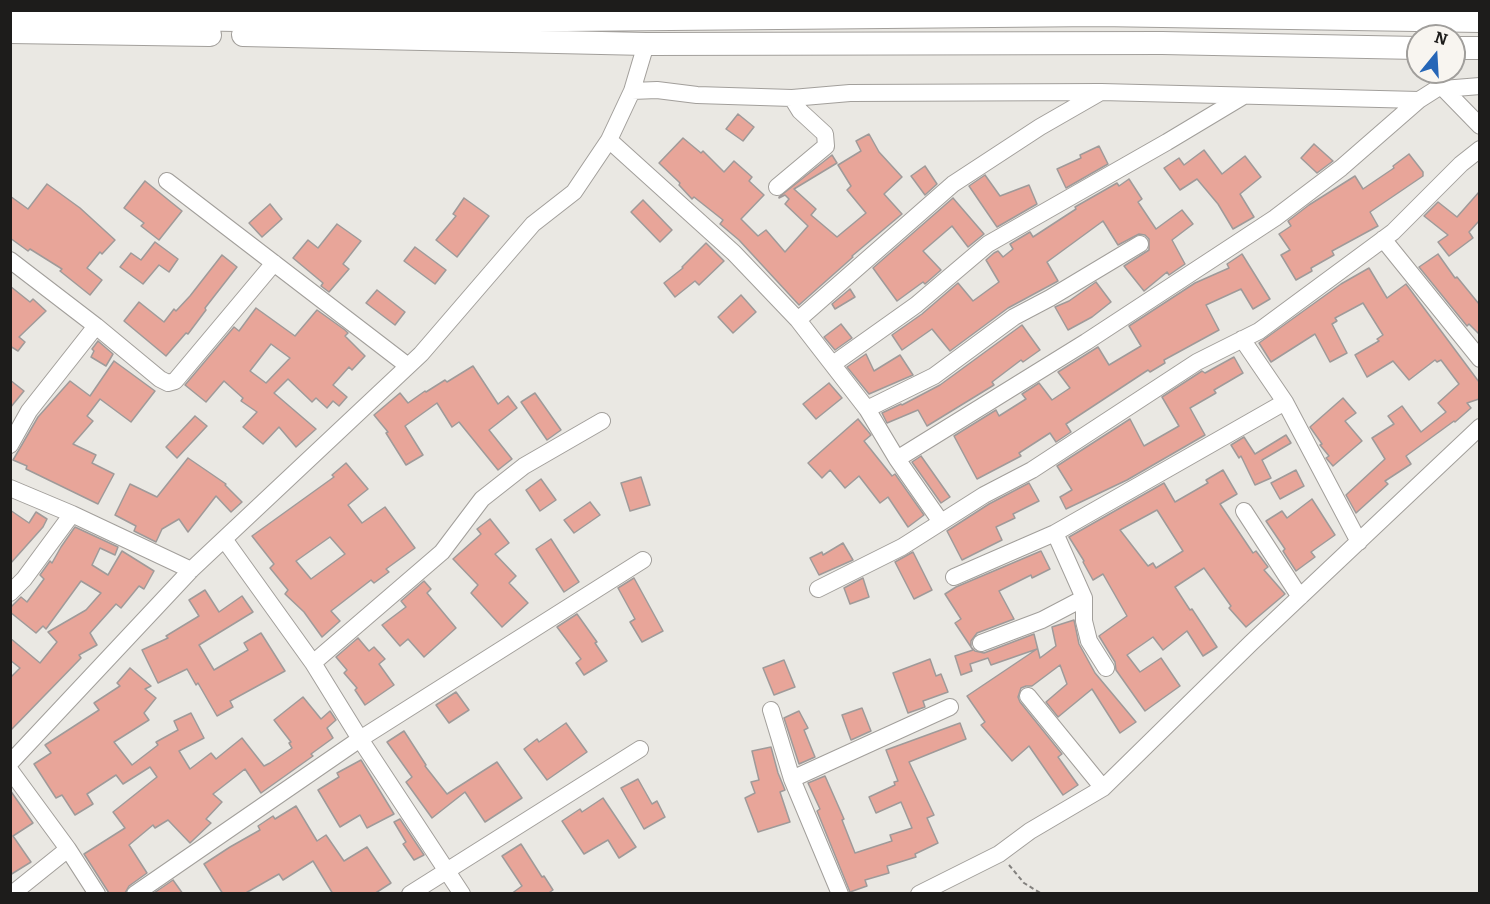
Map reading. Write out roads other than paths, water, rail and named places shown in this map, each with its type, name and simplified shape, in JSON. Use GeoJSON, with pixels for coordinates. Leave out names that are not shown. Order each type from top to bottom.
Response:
{"type":"FeatureCollection","features":[{"type":"Feature","properties":{"kind":"highway"},"geometry":{"type":"LineString","coordinates":[[10,33],[350,30],[575,15],[1099,15],[1479,21]]}},
{"type":"Feature","properties":{"kind":"highway"},"geometry":{"type":"LineString","coordinates":[[10,16],[646,44],[1162,43],[1406,48]]}},
{"type":"Feature","properties":{"kind":"street"},"geometry":{"type":"LineString","coordinates":[[10,763],[191,570],[421,354],[533,224],[574,192],[609,140],[632,91],[646,44]]}},
{"type":"Feature","properties":{"kind":"street"},"geometry":{"type":"LineString","coordinates":[[897,459],[1086,342],[1275,218],[1341,168],[1440,84]]}},
{"type":"Feature","properties":{"kind":"street"},"geometry":{"type":"LineString","coordinates":[[1442,84],[1479,126]]}},
{"type":"Feature","properties":{"kind":"street"},"geometry":{"type":"LineString","coordinates":[[1454,84],[1479,86]]}},
{"type":"Feature","properties":{"kind":"street"},"geometry":{"type":"LineString","coordinates":[[632,91],[657,90],[697,95],[792,98],[850,93],[1101,92],[1419,100]]}},
{"type":"Feature","properties":{"kind":"street"},"geometry":{"type":"LineString","coordinates":[[798,320],[953,184],[1040,127],[1101,92]]}},
{"type":"Feature","properties":{"kind":"street"},"geometry":{"type":"LineString","coordinates":[[833,364],[916,305],[988,244],[1242,97]]}},
{"type":"Feature","properties":{"kind":"street"},"geometry":{"type":"LineString","coordinates":[[777,187],[826,146],[825,134],[800,111],[792,98]]}},
{"type":"Feature","properties":{"kind":"street"},"geometry":{"type":"LineString","coordinates":[[609,140],[734,252],[798,320],[867,409],[897,459],[941,522]]}},
{"type":"Feature","properties":{"kind":"street"},"geometry":{"type":"LineString","coordinates":[[818,589],[902,547],[984,495],[1032,470],[1197,362],[1259,331],[1383,239],[1479,149]]}},
{"type":"Feature","properties":{"kind":"street"},"geometry":{"type":"LineString","coordinates":[[167,180],[408,366]]}},
{"type":"Feature","properties":{"kind":"street"},"geometry":{"type":"LineString","coordinates":[[1383,239],[1479,359]]}},
{"type":"Feature","properties":{"kind":"street"},"geometry":{"type":"LineString","coordinates":[[867,409],[934,376],[1014,317],[1140,244]]}},
{"type":"Feature","properties":{"kind":"street"},"geometry":{"type":"LineString","coordinates":[[10,260],[168,383],[175,381],[274,263]]}},
{"type":"Feature","properties":{"kind":"street"},"geometry":{"type":"LineString","coordinates":[[10,445],[28,411],[96,326]]}},
{"type":"Feature","properties":{"kind":"street"},"geometry":{"type":"LineString","coordinates":[[1242,339],[1285,402],[1359,542]]}},
{"type":"Feature","properties":{"kind":"street"},"geometry":{"type":"LineString","coordinates":[[954,577],[1055,533],[1285,402]]}},
{"type":"Feature","properties":{"kind":"street"},"geometry":{"type":"LineString","coordinates":[[312,663],[442,552],[482,499],[524,466],[602,421]]}},
{"type":"Feature","properties":{"kind":"street"},"geometry":{"type":"LineString","coordinates":[[919,894],[999,854],[1030,831],[1103,788],[1479,428]]}},
{"type":"Feature","properties":{"kind":"street"},"geometry":{"type":"LineString","coordinates":[[10,488],[72,513],[191,570]]}},
{"type":"Feature","properties":{"kind":"street"},"geometry":{"type":"LineString","coordinates":[[1244,511],[1300,597]]}},
{"type":"Feature","properties":{"kind":"street"},"geometry":{"type":"LineString","coordinates":[[10,593],[24,579],[72,513]]}},
{"type":"Feature","properties":{"kind":"street"},"geometry":{"type":"LineString","coordinates":[[1055,533],[1084,598],[1084,621],[1089,641],[1106,668]]}},
{"type":"Feature","properties":{"kind":"street"},"geometry":{"type":"LineString","coordinates":[[224,539],[312,663],[462,894]]}},
{"type":"Feature","properties":{"kind":"street"},"geometry":{"type":"LineString","coordinates":[[135,894],[360,739],[642,560]]}},
{"type":"Feature","properties":{"kind":"street"},"geometry":{"type":"LineString","coordinates":[[981,643],[1042,620],[1084,598]]}},
{"type":"Feature","properties":{"kind":"street"},"geometry":{"type":"LineString","coordinates":[[1028,696],[1103,788]]}},
{"type":"Feature","properties":{"kind":"street"},"geometry":{"type":"LineString","coordinates":[[792,779],[950,707]]}},
{"type":"Feature","properties":{"kind":"street"},"geometry":{"type":"LineString","coordinates":[[771,710],[792,779],[840,894]]}},
{"type":"Feature","properties":{"kind":"street"},"geometry":{"type":"LineString","coordinates":[[410,894],[640,749]]}},
{"type":"Feature","properties":{"kind":"street"},"geometry":{"type":"LineString","coordinates":[[10,770],[68,849],[97,894]]}},
{"type":"Feature","properties":{"kind":"street"},"geometry":{"type":"LineString","coordinates":[[12,894],[68,849]]}}]}
